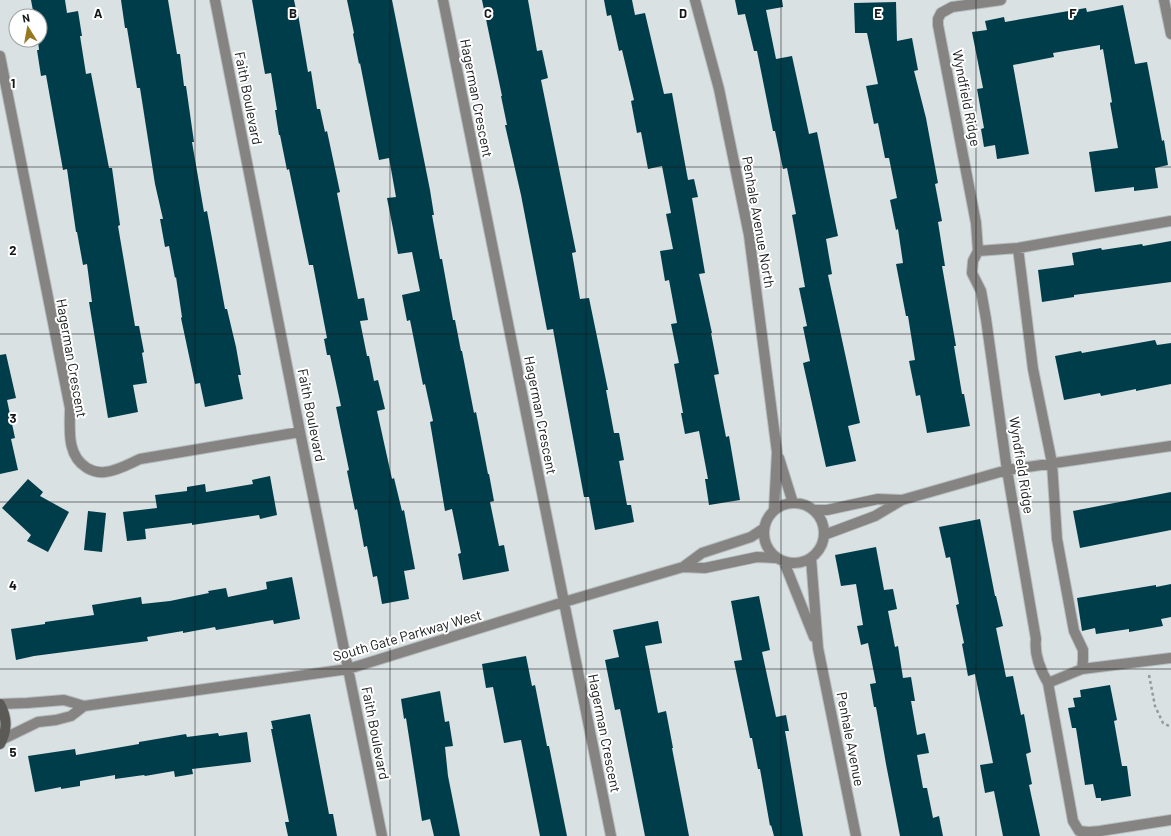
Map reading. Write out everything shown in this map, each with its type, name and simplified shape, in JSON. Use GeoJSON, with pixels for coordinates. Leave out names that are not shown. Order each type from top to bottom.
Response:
{"type":"FeatureCollection","features":[{"type":"Feature","properties":{"kind":"main road"},"geometry":{"type":"LineString","coordinates":[[0,704],[5,715],[6,727],[2,741]]}},
{"type":"Feature","properties":{"kind":"street","name":"Faith Boulevard"},"geometry":{"type":"LineString","coordinates":[[215,0],[300,432],[382,836]]}},
{"type":"Feature","properties":{"kind":"street","name":"Hagerman Crescent"},"geometry":{"type":"LineString","coordinates":[[443,0],[611,836]]}},
{"type":"Feature","properties":{"kind":"street","name":"Penhale Avenue North"},"geometry":{"type":"LineString","coordinates":[[695,0],[719,89],[749,235],[777,452],[774,510]]}},
{"type":"Feature","properties":{"kind":"street","name":"Wyndfield Ridge"},"geometry":{"type":"LineString","coordinates":[[1002,0],[952,7],[941,13],[938,20],[938,25],[976,223],[978,251],[973,261],[972,273],[981,291],[986,319],[1008,470],[1036,639],[1036,657],[1048,683],[1073,821],[1078,831],[1095,832],[1171,820]]}},
{"type":"Feature","properties":{"kind":"street"},"geometry":{"type":"LineString","coordinates":[[1164,0],[1171,34]]}},
{"type":"Feature","properties":{"kind":"street","name":"Hagerman Crescent"},"geometry":{"type":"LineString","coordinates":[[0,56],[70,408],[70,437],[72,451],[80,464],[93,472],[105,472],[123,467],[140,459],[300,432]]}},
{"type":"Feature","properties":{"kind":"street"},"geometry":{"type":"LineString","coordinates":[[978,251],[1018,248],[1171,221]]}},
{"type":"Feature","properties":{"kind":"street","name":"Wyndfield Ridge"},"geometry":{"type":"LineString","coordinates":[[1018,248],[1033,369],[1052,463],[1057,538],[1074,631],[1083,650],[1084,660],[1082,670]]}},
{"type":"Feature","properties":{"kind":"street"},"geometry":{"type":"LineString","coordinates":[[824,535],[875,516],[902,500],[1008,470],[1171,446]]}},
{"type":"Feature","properties":{"kind":"street","name":"Penhale Avenue North"},"geometry":{"type":"LineString","coordinates":[[777,452],[794,503]]}},
{"type":"Feature","properties":{"kind":"street"},"geometry":{"type":"LineString","coordinates":[[813,510],[827,510],[878,499],[902,500]]}},
{"type":"Feature","properties":{"kind":"street"},"geometry":{"type":"LineString","coordinates":[[783,504],[804,504],[813,510],[821,520],[824,535],[818,551],[811,558],[795,564],[780,560],[768,549],[764,540],[766,520],[774,510],[783,504]]}},
{"type":"Feature","properties":{"kind":"street","name":"South Gate Parkway West"},"geometry":{"type":"LineString","coordinates":[[683,567],[702,553],[751,537],[764,529]]}},
{"type":"Feature","properties":{"kind":"street","name":"South Gate Parkway West"},"geometry":{"type":"LineString","coordinates":[[0,704],[64,700],[84,706],[348,669],[683,567],[705,568],[757,557],[780,560]]}},
{"type":"Feature","properties":{"kind":"street","name":"Penhale Avenue"},"geometry":{"type":"LineString","coordinates":[[811,558],[818,648],[856,836]]}},
{"type":"Feature","properties":{"kind":"street","name":"Penhale Avenue"},"geometry":{"type":"LineString","coordinates":[[780,560],[818,648]]}},
{"type":"Feature","properties":{"kind":"street"},"geometry":{"type":"LineString","coordinates":[[1048,683],[1082,670],[1171,658]]}},
{"type":"Feature","properties":{"kind":"street","name":"South Gate Parkway West"},"geometry":{"type":"LineString","coordinates":[[2,741],[38,722],[56,720],[71,716],[84,706]]}},
{"type":"Feature","properties":{"kind":"path"},"geometry":{"type":"LineString","coordinates":[[1147,661],[1155,706],[1163,723],[1171,727]]}},
{"type":"Feature","properties":{"kind":"building"},"geometry":{"type":"Polygon","coordinates":[[[31,0],[65,0],[67,13],[78,11],[86,74],[91,73],[109,168],[112,168],[120,225],[118,226],[135,326],[139,326],[144,352],[142,353],[147,383],[133,385],[138,412],[108,418],[89,302],[92,302],[87,264],[83,265],[76,232],[67,169],[63,170],[46,75],[41,76],[37,50],[39,50],[39,48],[48,48],[48,8],[32,8],[31,0]]]}},
{"type":"Feature","properties":{"kind":"building"},"geometry":{"type":"Polygon","coordinates":[[[121,0],[168,0],[177,54],[180,54],[184,86],[186,86],[194,142],[192,142],[204,212],[207,211],[225,309],[227,309],[236,347],[241,375],[238,375],[243,399],[205,407],[200,383],[195,384],[181,318],[176,277],[175,278],[169,246],[165,247],[160,219],[163,219],[155,184],[140,88],[137,88],[121,0]]]}},
{"type":"Feature","properties":{"kind":"building"},"geometry":{"type":"Polygon","coordinates":[[[252,0],[294,0],[298,14],[308,72],[311,71],[317,109],[320,109],[325,132],[327,131],[340,192],[337,193],[358,299],[364,298],[368,320],[360,321],[374,381],[378,380],[385,409],[377,411],[392,479],[394,478],[402,511],[404,510],[415,569],[404,571],[409,599],[382,604],[377,576],[373,577],[367,546],[364,547],[357,509],[355,510],[347,471],[349,470],[336,407],[341,406],[330,355],[327,355],[324,339],[327,338],[313,265],[309,265],[289,169],[287,170],[279,135],[275,110],[277,110],[271,73],[265,74],[252,0]]]}},
{"type":"Feature","properties":{"kind":"building"},"geometry":{"type":"Polygon","coordinates":[[[347,0],[392,0],[430,190],[434,215],[432,215],[440,259],[442,259],[453,320],[455,320],[474,413],[476,412],[489,474],[494,501],[490,502],[499,546],[504,545],[509,571],[463,580],[458,554],[461,553],[452,509],[445,511],[430,422],[433,421],[425,384],[423,385],[410,320],[407,321],[402,295],[420,291],[412,252],[398,254],[387,198],[396,197],[389,158],[379,160],[347,0]]]}},
{"type":"Feature","properties":{"kind":"building"},"geometry":{"type":"Polygon","coordinates":[[[482,0],[528,0],[537,51],[542,50],[548,78],[541,80],[576,252],[572,253],[580,299],[589,298],[608,390],[606,390],[614,433],[619,433],[624,460],[619,461],[627,505],[631,505],[634,522],[595,530],[589,497],[584,497],[553,329],[547,330],[521,195],[505,125],[507,125],[502,96],[482,0]]]}},
{"type":"Feature","properties":{"kind":"building"},"geometry":{"type":"Polygon","coordinates":[[[604,0],[632,0],[635,15],[645,13],[664,94],[672,93],[688,180],[694,179],[698,197],[692,198],[705,273],[699,274],[719,374],[714,375],[726,437],[729,436],[740,500],[709,505],[705,479],[708,479],[699,431],[685,434],[681,413],[683,413],[674,364],[679,363],[671,324],[677,323],[669,280],[665,281],[660,251],[673,249],[666,214],[671,213],[662,166],[648,169],[641,132],[637,133],[631,101],[634,100],[622,50],[619,51],[611,15],[607,16],[604,0]]]}},
{"type":"Feature","properties":{"kind":"building"},"geometry":{"type":"Polygon","coordinates":[[[735,0],[782,0],[783,7],[766,10],[776,59],[792,56],[809,134],[817,132],[838,236],[826,239],[832,274],[828,275],[860,423],[848,426],[856,461],[826,467],[803,363],[810,361],[803,327],[807,326],[799,288],[805,287],[792,215],[796,214],[787,168],[783,169],[775,131],[773,131],[757,51],[754,51],[745,14],[738,15],[735,0]]]}},
{"type":"Feature","properties":{"kind":"building"},"geometry":{"type":"Polygon","coordinates":[[[896,2],[897,41],[912,38],[918,70],[914,71],[926,118],[938,183],[935,184],[942,221],[938,222],[945,266],[942,266],[956,346],[954,346],[962,394],[964,394],[970,426],[927,433],[920,395],[916,396],[909,361],[915,360],[908,316],[906,316],[896,264],[903,263],[898,229],[896,230],[890,200],[897,198],[889,158],[885,158],[878,123],[874,124],[866,86],[878,84],[867,33],[855,33],[854,3],[896,2]]]}},
{"type":"Feature","properties":{"kind":"building"},"geometry":{"type":"Polygon","coordinates":[[[1123,5],[1135,64],[1147,62],[1162,141],[1164,140],[1168,165],[1155,168],[1158,188],[1134,191],[1134,187],[1095,192],[1089,152],[1118,148],[1103,49],[1100,50],[1100,45],[1053,53],[1054,57],[1013,65],[1029,154],[997,159],[995,145],[984,147],[981,129],[984,128],[977,89],[983,88],[972,32],[987,30],[985,21],[1004,17],[1005,22],[1086,8],[1087,12],[1123,5]]]}},
{"type":"Feature","properties":{"kind":"building"},"geometry":{"type":"Polygon","coordinates":[[[1171,241],[1171,282],[1074,295],[1074,297],[1042,302],[1038,270],[1074,265],[1072,253],[1101,248],[1102,250],[1142,244],[1143,246],[1171,241]]]}},
{"type":"Feature","properties":{"kind":"building"},"geometry":{"type":"Polygon","coordinates":[[[1155,340],[1157,345],[1171,343],[1171,384],[1136,391],[1136,389],[1101,396],[1100,393],[1064,400],[1055,356],[1081,351],[1082,353],[1155,340]]]}},
{"type":"Feature","properties":{"kind":"building"},"geometry":{"type":"Polygon","coordinates":[[[6,354],[16,398],[7,400],[15,438],[11,439],[18,470],[0,474],[0,355],[6,354]]]}},
{"type":"Feature","properties":{"kind":"building"},"geometry":{"type":"Polygon","coordinates":[[[270,476],[277,515],[260,519],[259,515],[192,525],[192,523],[145,529],[146,539],[127,541],[123,512],[157,508],[155,495],[187,491],[187,487],[205,484],[206,492],[253,484],[252,480],[270,476]]]}},
{"type":"Feature","properties":{"kind":"building"},"geometry":{"type":"Polygon","coordinates":[[[28,479],[43,492],[40,496],[69,512],[48,552],[27,541],[31,535],[2,508],[28,479]]]}},
{"type":"Feature","properties":{"kind":"building"},"geometry":{"type":"Polygon","coordinates":[[[1171,492],[1171,530],[1080,548],[1073,511],[1171,492]]]}},
{"type":"Feature","properties":{"kind":"building"},"geometry":{"type":"Polygon","coordinates":[[[88,511],[106,513],[102,552],[84,550],[88,511]]]}},
{"type":"Feature","properties":{"kind":"building"},"geometry":{"type":"Polygon","coordinates":[[[980,519],[995,596],[1003,626],[996,628],[1006,677],[1013,676],[1021,715],[1024,714],[1031,752],[1026,754],[1032,784],[1029,785],[1040,836],[1003,836],[994,791],[985,793],[980,765],[993,763],[975,674],[968,676],[962,644],[964,643],[956,605],[959,604],[950,557],[946,558],[939,527],[980,519]]]}},
{"type":"Feature","properties":{"kind":"building"},"geometry":{"type":"Polygon","coordinates":[[[876,547],[884,590],[893,589],[897,609],[888,611],[895,647],[898,646],[903,678],[911,677],[915,701],[911,701],[917,735],[925,733],[929,753],[917,755],[923,788],[927,788],[933,818],[939,816],[943,836],[900,836],[876,707],[874,707],[870,684],[876,683],[868,643],[861,645],[857,626],[863,625],[856,584],[841,586],[835,555],[876,547]]]}},
{"type":"Feature","properties":{"kind":"building"},"geometry":{"type":"Polygon","coordinates":[[[292,577],[300,619],[274,624],[273,620],[216,630],[215,627],[183,633],[183,631],[147,637],[148,641],[34,656],[16,660],[11,629],[45,624],[45,622],[94,615],[92,605],[141,597],[142,604],[170,601],[226,588],[228,597],[267,589],[266,582],[292,577]]]}},
{"type":"Feature","properties":{"kind":"building"},"geometry":{"type":"Polygon","coordinates":[[[1171,584],[1171,617],[1161,619],[1163,626],[1129,632],[1129,629],[1096,634],[1095,628],[1082,631],[1077,598],[1156,585],[1156,587],[1171,584]]]}},
{"type":"Feature","properties":{"kind":"building"},"geometry":{"type":"Polygon","coordinates":[[[759,596],[770,650],[762,652],[776,717],[786,715],[789,731],[785,731],[803,836],[774,836],[771,825],[770,826],[760,769],[758,769],[752,738],[750,738],[734,661],[742,660],[731,601],[759,596]]]}},
{"type":"Feature","properties":{"kind":"building"},"geometry":{"type":"Polygon","coordinates":[[[658,621],[662,643],[645,646],[658,713],[666,711],[689,836],[645,836],[620,709],[615,710],[605,660],[619,657],[613,630],[658,621]]]}},
{"type":"Feature","properties":{"kind":"building"},"geometry":{"type":"Polygon","coordinates":[[[526,656],[532,686],[535,685],[547,746],[549,746],[567,836],[540,836],[521,740],[504,743],[493,687],[486,688],[482,664],[526,656]]]}},
{"type":"Feature","properties":{"kind":"building"},"geometry":{"type":"Polygon","coordinates":[[[1110,685],[1117,720],[1114,721],[1122,766],[1127,766],[1131,796],[1101,801],[1101,798],[1096,798],[1093,784],[1085,785],[1076,728],[1072,728],[1068,708],[1075,707],[1073,698],[1081,697],[1080,690],[1110,685]]]}},
{"type":"Feature","properties":{"kind":"building"},"geometry":{"type":"Polygon","coordinates":[[[440,691],[445,722],[449,721],[453,746],[445,747],[448,776],[460,836],[434,836],[430,819],[422,821],[406,718],[404,719],[401,699],[440,691]]]}},
{"type":"Feature","properties":{"kind":"building"},"geometry":{"type":"Polygon","coordinates":[[[310,714],[329,814],[333,814],[337,836],[288,836],[285,822],[289,822],[271,729],[273,729],[271,721],[310,714]]]}},
{"type":"Feature","properties":{"kind":"building"},"geometry":{"type":"Polygon","coordinates":[[[247,732],[251,762],[192,769],[193,774],[175,777],[174,771],[115,779],[115,775],[80,781],[80,786],[61,789],[61,787],[35,792],[28,756],[75,749],[76,755],[186,734],[187,737],[218,733],[219,736],[247,732]]]}}]}
